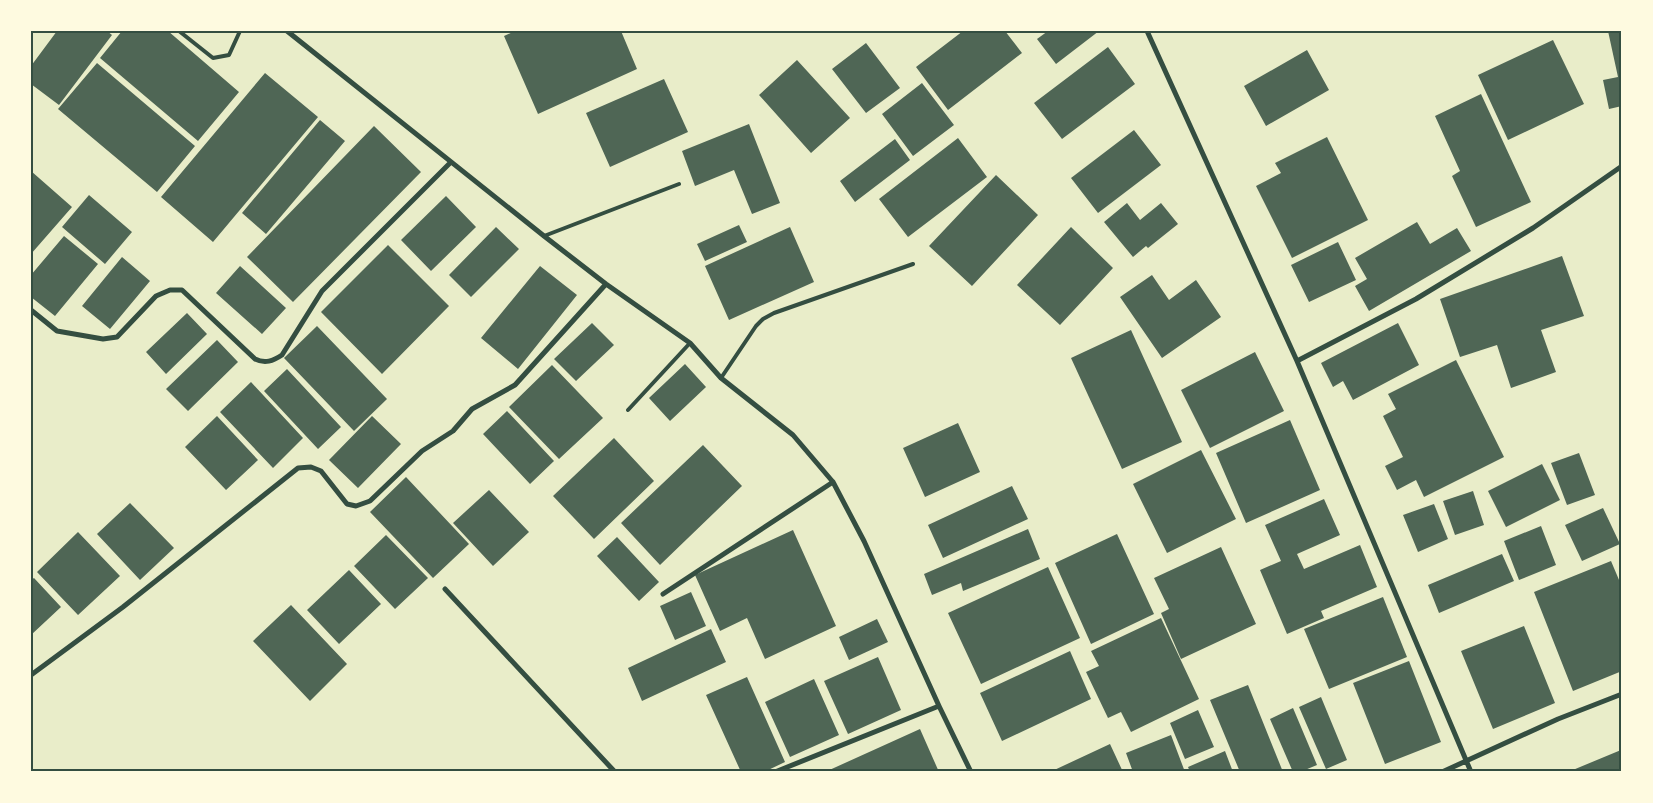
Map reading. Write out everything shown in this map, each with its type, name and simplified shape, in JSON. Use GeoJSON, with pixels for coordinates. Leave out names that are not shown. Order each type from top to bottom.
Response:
{"type":"FeatureCollection","features":[{"type":"Feature","properties":{"kind":"street"},"geometry":{"type":"LineString","coordinates":[[287,31],[450,163],[544,236],[606,284],[690,343],[721,378],[793,435],[833,482],[864,541],[971,772]]}},
{"type":"Feature","properties":{"kind":"street"},"geometry":{"type":"LineString","coordinates":[[1147,31],[1297,361],[1471,772]]}},
{"type":"Feature","properties":{"kind":"street"},"geometry":{"type":"LineString","coordinates":[[31,310],[57,331],[103,339],[117,337],[156,296],[170,290],[182,290],[255,359],[268,362],[274,360],[282,355],[322,291],[450,163]]}},
{"type":"Feature","properties":{"kind":"street"},"geometry":{"type":"LineString","coordinates":[[1297,361],[1416,299],[1533,228],[1622,166]]}},
{"type":"Feature","properties":{"kind":"street"},"geometry":{"type":"LineString","coordinates":[[31,675],[123,607],[298,468],[310,467],[321,472],[347,504],[356,506],[370,501],[422,451],[453,431],[472,409],[515,385],[606,284]]}},
{"type":"Feature","properties":{"kind":"street"},"geometry":{"type":"LineString","coordinates":[[663,594],[833,482]]}},
{"type":"Feature","properties":{"kind":"street"},"geometry":{"type":"LineString","coordinates":[[445,589],[615,772]]}},
{"type":"Feature","properties":{"kind":"street"},"geometry":{"type":"LineString","coordinates":[[1442,772],[1558,719],[1622,694]]}},
{"type":"Feature","properties":{"kind":"street"},"geometry":{"type":"LineString","coordinates":[[775,772],[939,706]]}},
{"type":"Feature","properties":{"kind":"lane"},"geometry":{"type":"LineString","coordinates":[[179,31],[213,58],[230,55],[240,31]]}},
{"type":"Feature","properties":{"kind":"lane"},"geometry":{"type":"LineString","coordinates":[[544,236],[679,184]]}},
{"type":"Feature","properties":{"kind":"lane"},"geometry":{"type":"LineString","coordinates":[[721,378],[756,326],[763,319],[774,313],[913,264]]}},
{"type":"Feature","properties":{"kind":"lane"},"geometry":{"type":"LineString","coordinates":[[628,410],[690,343]]}},
{"type":"Feature","properties":{"kind":"building"},"geometry":{"type":"Polygon","coordinates":[[[57,31],[107,31],[112,35],[59,105],[31,84],[31,66],[57,31]]]}},
{"type":"Feature","properties":{"kind":"building"},"geometry":{"type":"Polygon","coordinates":[[[122,31],[168,31],[239,92],[198,141],[100,58],[122,31]]]}},
{"type":"Feature","properties":{"kind":"building"},"geometry":{"type":"Polygon","coordinates":[[[515,31],[621,31],[637,69],[538,114],[504,36],[515,31]]]}},
{"type":"Feature","properties":{"kind":"building"},"geometry":{"type":"Polygon","coordinates":[[[963,31],[1005,31],[1022,53],[948,110],[916,67],[963,31]]]}},
{"type":"Feature","properties":{"kind":"building"},"geometry":{"type":"Polygon","coordinates":[[[1048,31],[1099,31],[1056,64],[1037,39],[1048,31]]]}},
{"type":"Feature","properties":{"kind":"building"},"geometry":{"type":"Polygon","coordinates":[[[1608,31],[1622,31],[1622,106],[1609,109],[1603,80],[1618,77],[1608,31]]]}},
{"type":"Feature","properties":{"kind":"building"},"geometry":{"type":"Polygon","coordinates":[[[1553,40],[1584,104],[1508,140],[1478,75],[1553,40]]]}},
{"type":"Feature","properties":{"kind":"building"},"geometry":{"type":"Polygon","coordinates":[[[866,43],[900,88],[866,113],[832,69],[866,43]]]}},
{"type":"Feature","properties":{"kind":"building"},"geometry":{"type":"Polygon","coordinates":[[[1108,47],[1135,84],[1062,139],[1034,103],[1108,47]]]}},
{"type":"Feature","properties":{"kind":"building"},"geometry":{"type":"Polygon","coordinates":[[[1307,50],[1329,90],[1266,126],[1244,86],[1307,50]]]}},
{"type":"Feature","properties":{"kind":"building"},"geometry":{"type":"Polygon","coordinates":[[[797,60],[850,118],[811,153],[759,95],[797,60]]]}},
{"type":"Feature","properties":{"kind":"building"},"geometry":{"type":"Polygon","coordinates":[[[97,63],[195,146],[157,192],[58,109],[97,63]]]}},
{"type":"Feature","properties":{"kind":"building"},"geometry":{"type":"Polygon","coordinates":[[[265,73],[318,117],[213,242],[161,197],[265,73]]]}},
{"type":"Feature","properties":{"kind":"building"},"geometry":{"type":"Polygon","coordinates":[[[664,79],[688,132],[610,167],[586,113],[664,79]]]}},
{"type":"Feature","properties":{"kind":"building"},"geometry":{"type":"Polygon","coordinates":[[[922,83],[954,125],[913,156],[882,114],[922,83]]]}},
{"type":"Feature","properties":{"kind":"building"},"geometry":{"type":"Polygon","coordinates":[[[1481,94],[1531,202],[1476,227],[1452,176],[1460,171],[1435,116],[1481,94]]]}},
{"type":"Feature","properties":{"kind":"building"},"geometry":{"type":"Polygon","coordinates":[[[320,120],[345,141],[266,234],[242,213],[320,120]]]}},
{"type":"Feature","properties":{"kind":"building"},"geometry":{"type":"Polygon","coordinates":[[[749,124],[780,203],[752,214],[734,170],[695,186],[682,151],[749,124]]]}},
{"type":"Feature","properties":{"kind":"building"},"geometry":{"type":"Polygon","coordinates":[[[374,126],[421,172],[293,302],[247,257],[374,126]]]}},
{"type":"Feature","properties":{"kind":"building"},"geometry":{"type":"Polygon","coordinates":[[[1134,130],[1161,165],[1098,213],[1071,178],[1134,130]]]}},
{"type":"Feature","properties":{"kind":"building"},"geometry":{"type":"Polygon","coordinates":[[[1327,137],[1368,220],[1292,258],[1256,186],[1281,173],[1275,163],[1327,137]]]}},
{"type":"Feature","properties":{"kind":"building"},"geometry":{"type":"Polygon","coordinates":[[[958,138],[987,177],[908,237],[879,199],[958,138]]]}},
{"type":"Feature","properties":{"kind":"building"},"geometry":{"type":"Polygon","coordinates":[[[895,139],[910,160],[855,202],[840,181],[895,139]]]}},
{"type":"Feature","properties":{"kind":"building"},"geometry":{"type":"Polygon","coordinates":[[[31,171],[72,207],[31,254],[31,171]]]}},
{"type":"Feature","properties":{"kind":"building"},"geometry":{"type":"Polygon","coordinates":[[[996,175],[1038,215],[972,286],[929,246],[996,175]]]}},
{"type":"Feature","properties":{"kind":"building"},"geometry":{"type":"Polygon","coordinates":[[[89,195],[132,232],[105,264],[62,227],[89,195]]]}},
{"type":"Feature","properties":{"kind":"building"},"geometry":{"type":"Polygon","coordinates":[[[446,196],[476,227],[431,271],[401,240],[446,196]]]}},
{"type":"Feature","properties":{"kind":"building"},"geometry":{"type":"Polygon","coordinates":[[[1127,203],[1140,220],[1161,203],[1178,224],[1148,248],[1146,246],[1133,257],[1104,222],[1127,203]]]}},
{"type":"Feature","properties":{"kind":"building"},"geometry":{"type":"Polygon","coordinates":[[[1417,222],[1430,244],[1457,228],[1471,251],[1369,311],[1355,286],[1367,279],[1355,258],[1417,222]]]}},
{"type":"Feature","properties":{"kind":"building"},"geometry":{"type":"Polygon","coordinates":[[[739,225],[747,242],[705,261],[697,244],[739,225]]]}},
{"type":"Feature","properties":{"kind":"building"},"geometry":{"type":"Polygon","coordinates":[[[496,227],[519,249],[471,297],[449,275],[496,227]]]}},
{"type":"Feature","properties":{"kind":"building"},"geometry":{"type":"Polygon","coordinates":[[[790,227],[814,282],[729,320],[705,266],[790,227]]]}},
{"type":"Feature","properties":{"kind":"building"},"geometry":{"type":"Polygon","coordinates":[[[1071,227],[1113,268],[1060,325],[1017,285],[1071,227]]]}},
{"type":"Feature","properties":{"kind":"building"},"geometry":{"type":"Polygon","coordinates":[[[64,236],[98,264],[55,316],[31,297],[31,275],[64,236]]]}},
{"type":"Feature","properties":{"kind":"building"},"geometry":{"type":"Polygon","coordinates":[[[1338,242],[1356,280],[1309,302],[1291,265],[1338,242]]]}},
{"type":"Feature","properties":{"kind":"building"},"geometry":{"type":"Polygon","coordinates":[[[388,245],[449,306],[382,374],[321,312],[388,245]]]}},
{"type":"Feature","properties":{"kind":"building"},"geometry":{"type":"Polygon","coordinates":[[[1562,256],[1584,316],[1541,330],[1556,372],[1511,388],[1497,345],[1460,357],[1440,299],[1562,256]]]}},
{"type":"Feature","properties":{"kind":"building"},"geometry":{"type":"Polygon","coordinates":[[[122,257],[150,281],[110,329],[82,306],[122,257]]]}},
{"type":"Feature","properties":{"kind":"building"},"geometry":{"type":"Polygon","coordinates":[[[240,266],[286,308],[262,334],[216,293],[240,266]]]}},
{"type":"Feature","properties":{"kind":"building"},"geometry":{"type":"Polygon","coordinates":[[[540,266],[577,295],[518,369],[481,338],[540,266]]]}},
{"type":"Feature","properties":{"kind":"building"},"geometry":{"type":"Polygon","coordinates":[[[1152,275],[1169,300],[1196,280],[1221,317],[1162,358],[1120,297],[1152,275]]]}},
{"type":"Feature","properties":{"kind":"building"},"geometry":{"type":"Polygon","coordinates":[[[187,313],[207,334],[166,374],[146,352],[187,313]]]}},
{"type":"Feature","properties":{"kind":"building"},"geometry":{"type":"Polygon","coordinates":[[[592,323],[614,345],[576,381],[554,359],[592,323]]]}},
{"type":"Feature","properties":{"kind":"building"},"geometry":{"type":"Polygon","coordinates":[[[1398,323],[1419,365],[1353,400],[1343,381],[1333,387],[1321,363],[1398,323]]]}},
{"type":"Feature","properties":{"kind":"building"},"geometry":{"type":"Polygon","coordinates":[[[317,326],[387,399],[354,431],[284,358],[317,326]]]}},
{"type":"Feature","properties":{"kind":"building"},"geometry":{"type":"Polygon","coordinates":[[[1131,330],[1182,442],[1122,469],[1071,358],[1131,330]]]}},
{"type":"Feature","properties":{"kind":"building"},"geometry":{"type":"Polygon","coordinates":[[[217,340],[238,362],[188,411],[166,389],[217,340]]]}},
{"type":"Feature","properties":{"kind":"building"},"geometry":{"type":"Polygon","coordinates":[[[1255,352],[1284,411],[1210,448],[1181,390],[1255,352]]]}},
{"type":"Feature","properties":{"kind":"building"},"geometry":{"type":"Polygon","coordinates":[[[1456,360],[1504,457],[1424,497],[1416,480],[1397,490],[1385,466],[1403,457],[1383,416],[1396,409],[1388,394],[1456,360]]]}},
{"type":"Feature","properties":{"kind":"building"},"geometry":{"type":"Polygon","coordinates":[[[685,364],[706,387],[670,421],[649,398],[685,364]]]}},
{"type":"Feature","properties":{"kind":"building"},"geometry":{"type":"Polygon","coordinates":[[[552,365],[603,418],[559,459],[509,407],[552,365]]]}},
{"type":"Feature","properties":{"kind":"building"},"geometry":{"type":"Polygon","coordinates":[[[287,369],[341,427],[318,449],[264,391],[287,369]]]}},
{"type":"Feature","properties":{"kind":"building"},"geometry":{"type":"Polygon","coordinates":[[[251,382],[303,438],[273,468],[220,412],[251,382]]]}},
{"type":"Feature","properties":{"kind":"building"},"geometry":{"type":"Polygon","coordinates":[[[507,411],[554,461],[530,484],[483,434],[507,411]]]}},
{"type":"Feature","properties":{"kind":"building"},"geometry":{"type":"Polygon","coordinates":[[[217,416],[258,460],[226,490],[185,447],[217,416]]]}},
{"type":"Feature","properties":{"kind":"building"},"geometry":{"type":"Polygon","coordinates":[[[372,416],[401,444],[358,488],[329,460],[372,416]]]}},
{"type":"Feature","properties":{"kind":"building"},"geometry":{"type":"Polygon","coordinates":[[[1290,420],[1320,490],[1246,523],[1216,453],[1290,420]]]}},
{"type":"Feature","properties":{"kind":"building"},"geometry":{"type":"Polygon","coordinates":[[[958,423],[980,472],[925,497],[903,448],[958,423]]]}},
{"type":"Feature","properties":{"kind":"building"},"geometry":{"type":"Polygon","coordinates":[[[614,438],[654,481],[594,539],[553,496],[614,438]]]}},
{"type":"Feature","properties":{"kind":"building"},"geometry":{"type":"Polygon","coordinates":[[[703,445],[742,486],[660,565],[621,523],[703,445]]]}},
{"type":"Feature","properties":{"kind":"building"},"geometry":{"type":"Polygon","coordinates":[[[1201,450],[1236,519],[1167,553],[1133,484],[1201,450]]]}},
{"type":"Feature","properties":{"kind":"building"},"geometry":{"type":"Polygon","coordinates":[[[1579,453],[1595,495],[1567,505],[1551,463],[1579,453]]]}},
{"type":"Feature","properties":{"kind":"building"},"geometry":{"type":"Polygon","coordinates":[[[1542,464],[1560,500],[1506,527],[1488,491],[1542,464]]]}},
{"type":"Feature","properties":{"kind":"building"},"geometry":{"type":"Polygon","coordinates":[[[406,477],[469,544],[433,578],[370,512],[406,477]]]}},
{"type":"Feature","properties":{"kind":"building"},"geometry":{"type":"Polygon","coordinates":[[[1012,486],[1028,519],[943,558],[928,525],[1012,486]]]}},
{"type":"Feature","properties":{"kind":"building"},"geometry":{"type":"Polygon","coordinates":[[[489,490],[529,532],[493,566],[453,523],[489,490]]]}},
{"type":"Feature","properties":{"kind":"building"},"geometry":{"type":"Polygon","coordinates":[[[1473,491],[1484,525],[1455,535],[1443,501],[1473,491]]]}},
{"type":"Feature","properties":{"kind":"building"},"geometry":{"type":"Polygon","coordinates":[[[1324,499],[1340,535],[1297,554],[1304,569],[1360,545],[1377,587],[1321,611],[1324,618],[1287,634],[1260,570],[1281,561],[1265,525],[1324,499]]]}},
{"type":"Feature","properties":{"kind":"building"},"geometry":{"type":"Polygon","coordinates":[[[130,503],[174,548],[140,580],[97,534],[130,503]]]}},
{"type":"Feature","properties":{"kind":"building"},"geometry":{"type":"Polygon","coordinates":[[[1434,504],[1448,539],[1418,552],[1403,515],[1434,504]]]}},
{"type":"Feature","properties":{"kind":"building"},"geometry":{"type":"Polygon","coordinates":[[[1603,508],[1620,544],[1582,561],[1565,525],[1603,508]]]}},
{"type":"Feature","properties":{"kind":"building"},"geometry":{"type":"Polygon","coordinates":[[[1541,526],[1556,565],[1519,580],[1504,541],[1541,526]]]}},
{"type":"Feature","properties":{"kind":"building"},"geometry":{"type":"Polygon","coordinates":[[[1028,529],[1040,559],[963,591],[961,583],[932,595],[924,574],[1028,529]]]}},
{"type":"Feature","properties":{"kind":"building"},"geometry":{"type":"Polygon","coordinates":[[[793,530],[836,626],[765,659],[747,618],[720,631],[695,575],[793,530]]]}},
{"type":"Feature","properties":{"kind":"building"},"geometry":{"type":"Polygon","coordinates":[[[78,532],[120,576],[78,615],[37,572],[78,532]]]}},
{"type":"Feature","properties":{"kind":"building"},"geometry":{"type":"Polygon","coordinates":[[[1117,534],[1154,614],[1091,644],[1055,563],[1117,534]]]}},
{"type":"Feature","properties":{"kind":"building"},"geometry":{"type":"Polygon","coordinates":[[[386,535],[428,578],[395,609],[354,566],[386,535]]]}},
{"type":"Feature","properties":{"kind":"building"},"geometry":{"type":"Polygon","coordinates":[[[617,537],[659,582],[639,601],[597,556],[617,537]]]}},
{"type":"Feature","properties":{"kind":"building"},"geometry":{"type":"Polygon","coordinates":[[[1221,547],[1256,624],[1181,659],[1161,613],[1169,609],[1154,578],[1221,547]]]}},
{"type":"Feature","properties":{"kind":"building"},"geometry":{"type":"Polygon","coordinates":[[[1502,554],[1514,581],[1439,613],[1428,585],[1502,554]]]}},
{"type":"Feature","properties":{"kind":"building"},"geometry":{"type":"Polygon","coordinates":[[[1611,561],[1622,587],[1622,671],[1573,691],[1534,592],[1611,561]]]}},
{"type":"Feature","properties":{"kind":"building"},"geometry":{"type":"Polygon","coordinates":[[[1048,567],[1080,638],[981,684],[948,613],[1048,567]]]}},
{"type":"Feature","properties":{"kind":"building"},"geometry":{"type":"Polygon","coordinates":[[[349,570],[381,604],[339,644],[307,610],[349,570]]]}},
{"type":"Feature","properties":{"kind":"building"},"geometry":{"type":"Polygon","coordinates":[[[34,578],[61,607],[31,635],[31,580],[34,578]]]}},
{"type":"Feature","properties":{"kind":"building"},"geometry":{"type":"Polygon","coordinates":[[[691,592],[706,626],[675,640],[660,606],[691,592]]]}},
{"type":"Feature","properties":{"kind":"building"},"geometry":{"type":"Polygon","coordinates":[[[1383,597],[1407,657],[1329,689],[1304,629],[1383,597]]]}},
{"type":"Feature","properties":{"kind":"building"},"geometry":{"type":"Polygon","coordinates":[[[291,605],[347,664],[310,701],[253,641],[291,605]]]}},
{"type":"Feature","properties":{"kind":"building"},"geometry":{"type":"Polygon","coordinates":[[[1161,618],[1199,699],[1131,732],[1121,712],[1108,718],[1086,672],[1099,666],[1091,651],[1161,618]]]}},
{"type":"Feature","properties":{"kind":"building"},"geometry":{"type":"Polygon","coordinates":[[[877,619],[888,642],[849,660],[839,637],[877,619]]]}},
{"type":"Feature","properties":{"kind":"building"},"geometry":{"type":"Polygon","coordinates":[[[1524,626],[1555,703],[1493,729],[1461,651],[1524,626]]]}},
{"type":"Feature","properties":{"kind":"building"},"geometry":{"type":"Polygon","coordinates":[[[711,629],[726,662],[642,701],[628,668],[711,629]]]}},
{"type":"Feature","properties":{"kind":"building"},"geometry":{"type":"Polygon","coordinates":[[[1070,651],[1091,699],[1002,741],[980,693],[1070,651]]]}},
{"type":"Feature","properties":{"kind":"building"},"geometry":{"type":"Polygon","coordinates":[[[878,657],[901,710],[848,734],[824,681],[878,657]]]}},
{"type":"Feature","properties":{"kind":"building"},"geometry":{"type":"Polygon","coordinates":[[[1409,661],[1441,742],[1385,764],[1353,683],[1409,661]]]}},
{"type":"Feature","properties":{"kind":"building"},"geometry":{"type":"Polygon","coordinates":[[[747,677],[785,762],[764,772],[741,772],[706,695],[747,677]]]}},
{"type":"Feature","properties":{"kind":"building"},"geometry":{"type":"Polygon","coordinates":[[[814,679],[839,735],[790,757],[765,702],[814,679]]]}},
{"type":"Feature","properties":{"kind":"building"},"geometry":{"type":"Polygon","coordinates":[[[1248,685],[1283,772],[1240,772],[1210,700],[1248,685]]]}},
{"type":"Feature","properties":{"kind":"building"},"geometry":{"type":"Polygon","coordinates":[[[1321,697],[1347,760],[1326,769],[1299,707],[1321,697]]]}},
{"type":"Feature","properties":{"kind":"building"},"geometry":{"type":"Polygon","coordinates":[[[1293,708],[1317,765],[1300,772],[1293,772],[1270,719],[1293,708]]]}},
{"type":"Feature","properties":{"kind":"building"},"geometry":{"type":"Polygon","coordinates":[[[1198,710],[1214,747],[1185,759],[1170,723],[1198,710]]]}},
{"type":"Feature","properties":{"kind":"building"},"geometry":{"type":"Polygon","coordinates":[[[920,729],[939,772],[825,772],[920,729]]]}},
{"type":"Feature","properties":{"kind":"building"},"geometry":{"type":"Polygon","coordinates":[[[1171,735],[1185,772],[1133,772],[1126,753],[1171,735]]]}},
{"type":"Feature","properties":{"kind":"building"},"geometry":{"type":"Polygon","coordinates":[[[1110,744],[1123,772],[1050,772],[1110,744]]]}},
{"type":"Feature","properties":{"kind":"building"},"geometry":{"type":"Polygon","coordinates":[[[1621,750],[1622,772],[1568,772],[1621,750]]]}},
{"type":"Feature","properties":{"kind":"building"},"geometry":{"type":"Polygon","coordinates":[[[1225,751],[1233,772],[1190,772],[1188,767],[1225,751]]]}}]}
